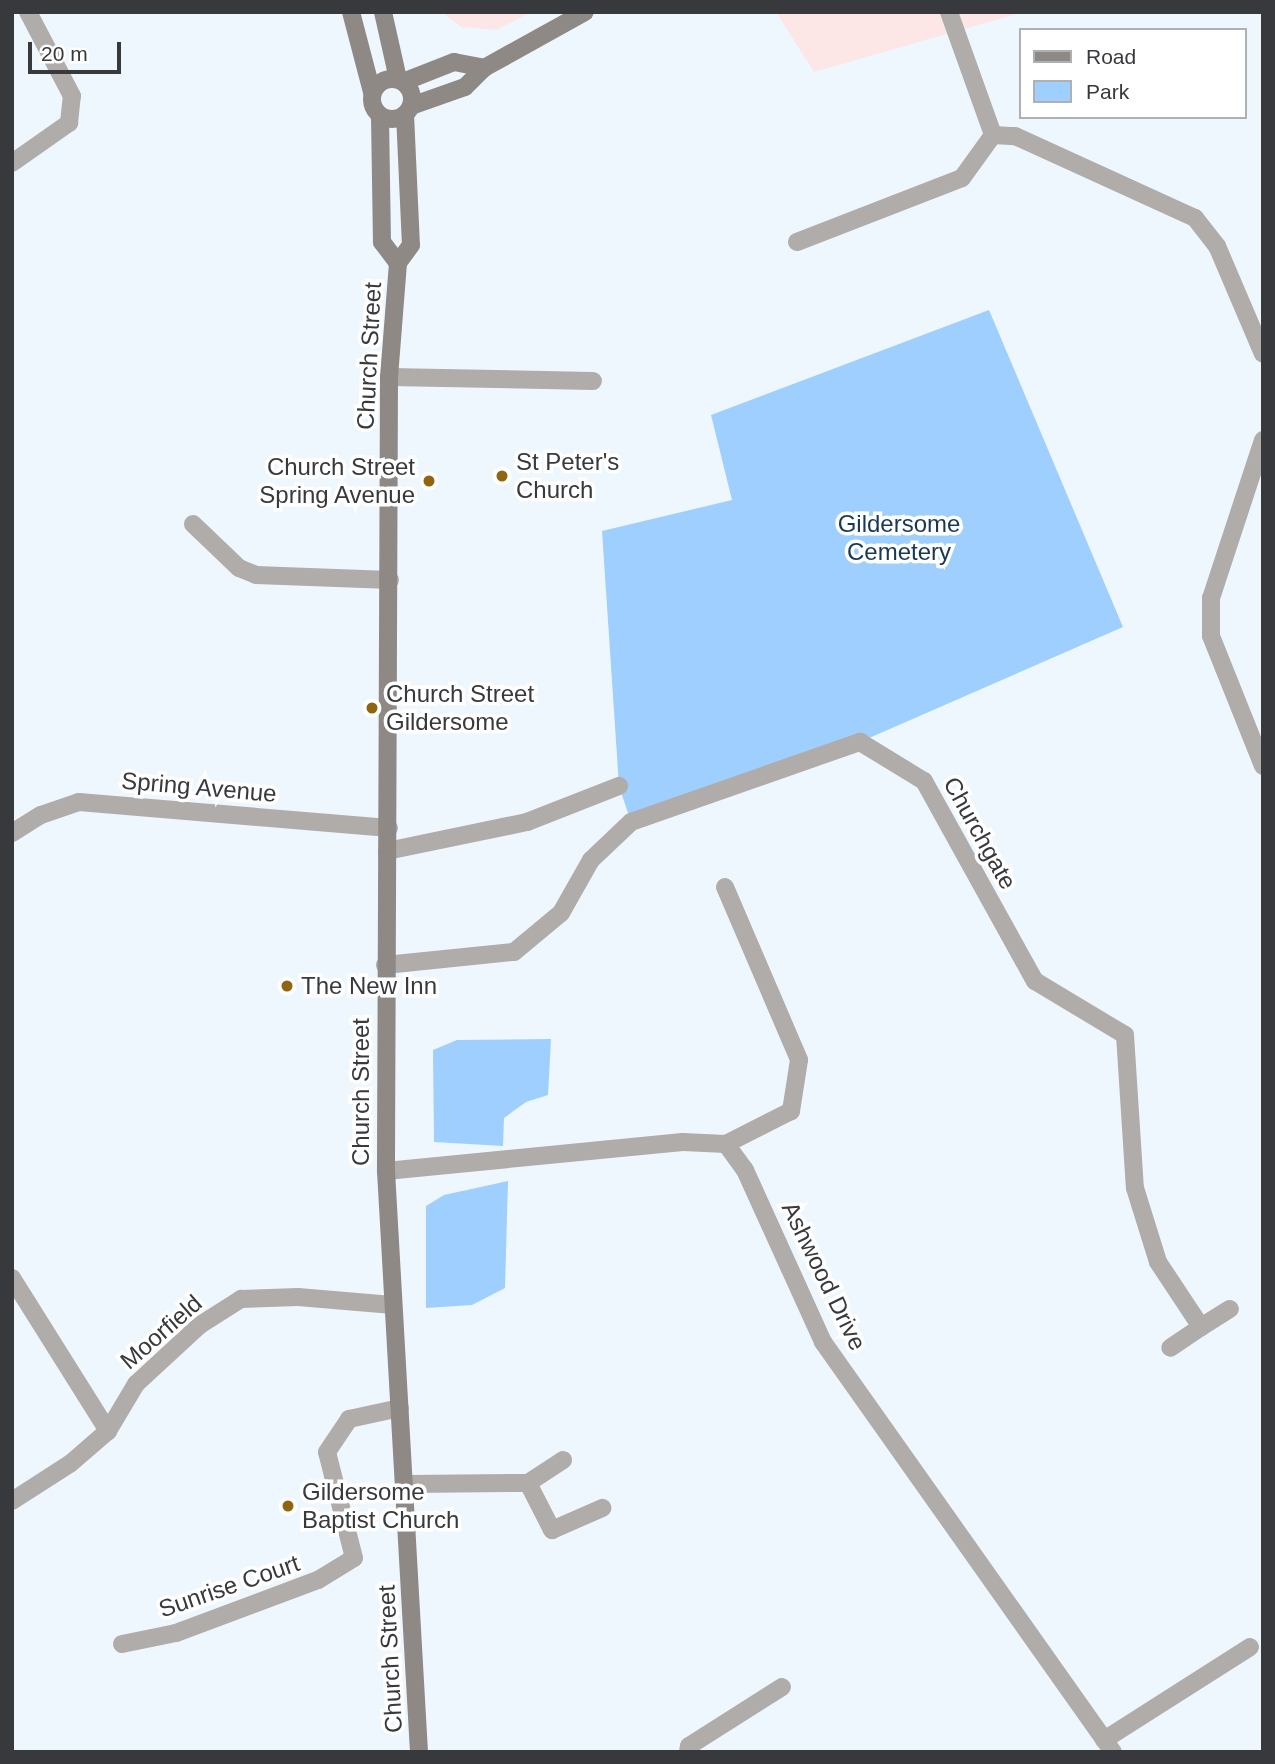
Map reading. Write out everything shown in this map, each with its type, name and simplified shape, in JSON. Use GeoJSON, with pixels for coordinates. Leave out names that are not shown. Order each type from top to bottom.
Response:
{"type":"FeatureCollection","features":[{"type":"Feature","properties":{"kind":"main road"},"geometry":{"type":"LineString","coordinates":[[351,12],[372,92],[371,101],[380,116],[398,119],[408,110],[465,87],[484,68],[585,12]]}},
{"type":"Feature","properties":{"kind":"main road"},"geometry":{"type":"LineString","coordinates":[[383,12],[400,80],[412,97],[408,110]]}},
{"type":"Feature","properties":{"kind":"main road"},"geometry":{"type":"LineString","coordinates":[[372,92],[382,80],[400,80],[454,62],[484,68]]}},
{"type":"Feature","properties":{"kind":"main road","name":"Church Street"},"geometry":{"type":"LineString","coordinates":[[408,110],[411,245],[398,263],[389,377],[386,1171],[406,1484],[419,1752]]}},
{"type":"Feature","properties":{"kind":"main road","name":"Church Street"},"geometry":{"type":"LineString","coordinates":[[380,116],[382,242],[398,263]]}},
{"type":"Feature","properties":{"kind":"street"},"geometry":{"type":"LineString","coordinates":[[12,163],[69,123],[72,96],[29,12]]}},
{"type":"Feature","properties":{"kind":"street"},"geometry":{"type":"LineString","coordinates":[[949,12],[993,135]]}},
{"type":"Feature","properties":{"kind":"street"},"geometry":{"type":"LineString","coordinates":[[797,242],[962,178],[993,135]]}},
{"type":"Feature","properties":{"kind":"street"},"geometry":{"type":"LineString","coordinates":[[993,135],[1015,136],[1195,218],[1217,246],[1263,354]]}},
{"type":"Feature","properties":{"kind":"street"},"geometry":{"type":"LineString","coordinates":[[389,377],[593,380]]}},
{"type":"Feature","properties":{"kind":"street"},"geometry":{"type":"LineString","coordinates":[[1263,440],[1211,598],[1211,636],[1263,766]]}},
{"type":"Feature","properties":{"kind":"street"},"geometry":{"type":"LineString","coordinates":[[192,524],[239,568],[256,575],[390,580]]}},
{"type":"Feature","properties":{"kind":"street","name":"Churchgate"},"geometry":{"type":"LineString","coordinates":[[385,965],[514,952],[561,913],[591,860],[631,822],[860,742],[924,781],[1035,981],[1125,1035],[1135,1188],[1158,1262],[1201,1327]]}},
{"type":"Feature","properties":{"kind":"street"},"geometry":{"type":"LineString","coordinates":[[387,851],[527,822],[619,786]]}},
{"type":"Feature","properties":{"kind":"street","name":"Spring Avenue"},"geometry":{"type":"LineString","coordinates":[[12,834],[41,814],[79,802],[389,828]]}},
{"type":"Feature","properties":{"kind":"street"},"geometry":{"type":"LineString","coordinates":[[386,1171],[683,1142],[726,1144],[791,1111],[800,1060],[725,887]]}},
{"type":"Feature","properties":{"kind":"street","name":"Ashwood Drive"},"geometry":{"type":"LineString","coordinates":[[726,1144],[745,1170],[823,1342],[1109,1746],[1250,1647]]}},
{"type":"Feature","properties":{"kind":"street"},"geometry":{"type":"LineString","coordinates":[[12,1278],[108,1432]]}},
{"type":"Feature","properties":{"kind":"street","name":"Moorfield"},"geometry":{"type":"LineString","coordinates":[[12,1501],[71,1463],[108,1432],[135,1384],[200,1325],[241,1299],[298,1297],[393,1305]]}},
{"type":"Feature","properties":{"kind":"street"},"geometry":{"type":"LineString","coordinates":[[1170,1348],[1230,1309]]}},
{"type":"Feature","properties":{"kind":"street","name":"Sunrise Court"},"geometry":{"type":"LineString","coordinates":[[122,1644],[176,1633],[318,1580],[354,1558],[327,1452],[349,1419],[400,1408]]}},
{"type":"Feature","properties":{"kind":"street"},"geometry":{"type":"LineString","coordinates":[[406,1484],[528,1483],[563,1460]]}},
{"type":"Feature","properties":{"kind":"street"},"geometry":{"type":"LineString","coordinates":[[528,1483],[552,1530],[602,1508]]}},
{"type":"Feature","properties":{"kind":"street"},"geometry":{"type":"LineString","coordinates":[[688,1752],[689,1746],[782,1687]]}},
{"type":"Feature","properties":{"kind":"shaded area"},"geometry":{"type":"Polygon","coordinates":[[[442,12],[531,12],[497,30],[461,27],[442,12]]]}},
{"type":"Feature","properties":{"kind":"shaded area"},"geometry":{"type":"Polygon","coordinates":[[[776,12],[1024,12],[814,72],[776,12]]]}},
{"type":"Feature","properties":{"kind":"green space","name":"Gildersome Cemetery"},"geometry":{"type":"Polygon","coordinates":[[[989,310],[1123,627],[860,742],[631,822],[619,786],[602,531],[732,500],[711,415],[989,310]]]}},
{"type":"Feature","properties":{"kind":"green space"},"geometry":{"type":"Polygon","coordinates":[[[551,1039],[548,1095],[526,1102],[504,1118],[503,1146],[434,1142],[433,1050],[457,1040],[551,1039]]]}},
{"type":"Feature","properties":{"kind":"green space"},"geometry":{"type":"Polygon","coordinates":[[[508,1181],[505,1288],[472,1305],[426,1308],[426,1206],[444,1195],[508,1181]]]}},
{"type":"Feature","properties":{"kind":"place","name":"St Peter's Church"},"geometry":{"type":"Point","coordinates":[502,476]}},
{"type":"Feature","properties":{"kind":"place","name":"Church Street Spring Avenue"},"geometry":{"type":"Point","coordinates":[429,481]}},
{"type":"Feature","properties":{"kind":"place","name":"Church Street Gildersome"},"geometry":{"type":"Point","coordinates":[372,708]}},
{"type":"Feature","properties":{"kind":"place","name":"The New Inn"},"geometry":{"type":"Point","coordinates":[287,986]}},
{"type":"Feature","properties":{"kind":"place","name":"Gildersome Baptist Church"},"geometry":{"type":"Point","coordinates":[288,1506]}}]}
